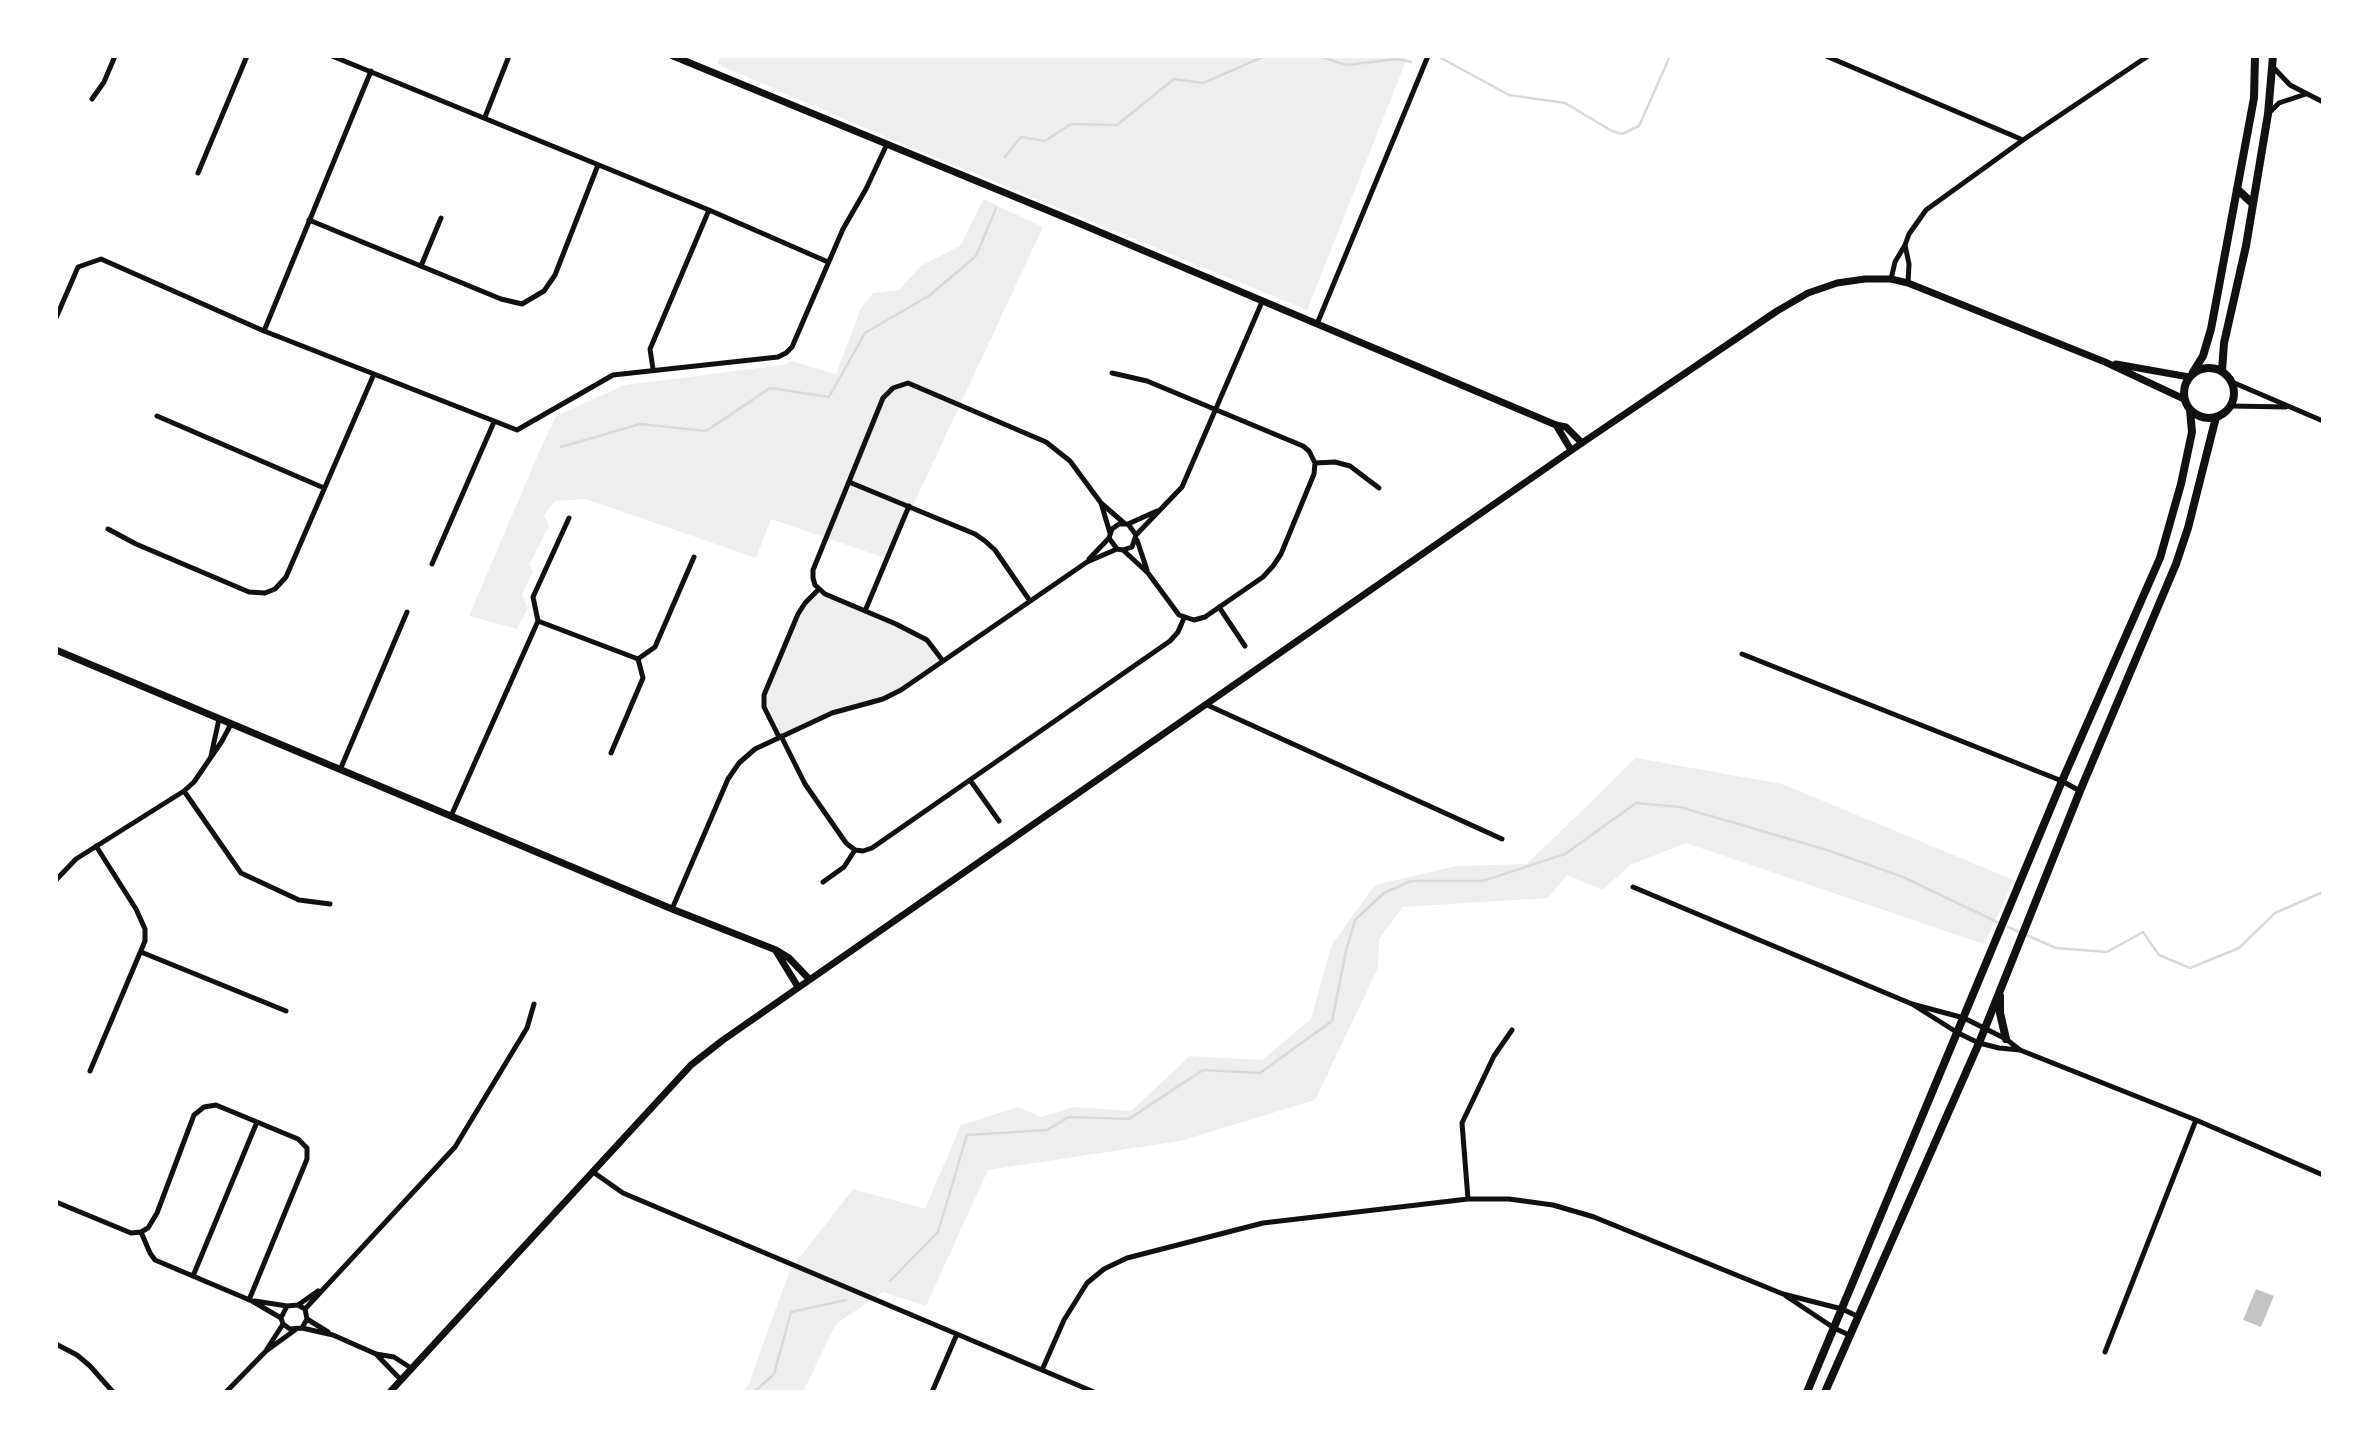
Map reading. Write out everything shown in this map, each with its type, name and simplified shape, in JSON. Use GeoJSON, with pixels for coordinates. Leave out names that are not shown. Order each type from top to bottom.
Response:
{"type":"FeatureCollection","features":[{"type":"Feature","properties":{"kind":"main road"},"geometry":{"type":"LineString","coordinates":[[673,56],[1566,428],[1582,443]]}},
{"type":"Feature","properties":{"kind":"main road"},"geometry":{"type":"LineString","coordinates":[[2183,399],[2185,383],[2203,356],[2211,329],[2254,98],[2255,56]]}},
{"type":"Feature","properties":{"kind":"main road"},"geometry":{"type":"LineString","coordinates":[[2222,371],[2224,343],[2253,204],[2268,114],[2273,56]]}},
{"type":"Feature","properties":{"kind":"main road"},"geometry":{"type":"LineString","coordinates":[[2237,189],[2253,204]]}},
{"type":"Feature","properties":{"kind":"main road"},"geometry":{"type":"LineString","coordinates":[[390,1392],[691,1065],[808,979],[1571,450],[1777,311],[1808,293],[1837,283],[1891,279],[1908,283],[2105,362],[2183,399],[2190,411],[2192,432],[2160,558],[2063,781],[1807,1392]]}},
{"type":"Feature","properties":{"kind":"main road"},"geometry":{"type":"LineString","coordinates":[[2105,362],[2191,374],[2207,367],[2222,371],[2232,382],[2234,390],[2231,405],[2216,417],[2202,418],[2190,411]]}},
{"type":"Feature","properties":{"kind":"main road"},"geometry":{"type":"LineString","coordinates":[[1825,1392],[1979,1043],[2080,791],[2176,564],[2216,417]]}},
{"type":"Feature","properties":{"kind":"main road"},"geometry":{"type":"LineString","coordinates":[[1556,425],[1571,450]]}},
{"type":"Feature","properties":{"kind":"main road"},"geometry":{"type":"LineString","coordinates":[[56,650],[671,909],[776,950],[789,958],[808,979]]}},
{"type":"Feature","properties":{"kind":"main road"},"geometry":{"type":"LineString","coordinates":[[2119,653],[2135,660]]}},
{"type":"Feature","properties":{"kind":"main road"},"geometry":{"type":"LineString","coordinates":[[776,950],[798,987]]}},
{"type":"Feature","properties":{"kind":"main road"},"geometry":{"type":"LineString","coordinates":[[2000,989],[2000,1013],[2006,1038]]}},
{"type":"Feature","properties":{"kind":"street"},"geometry":{"type":"LineString","coordinates":[[92,99],[104,82],[115,56]]}},
{"type":"Feature","properties":{"kind":"street"},"geometry":{"type":"LineString","coordinates":[[198,173],[247,56]]}},
{"type":"Feature","properties":{"kind":"street"},"geometry":{"type":"LineString","coordinates":[[332,56],[709,210],[828,262]]}},
{"type":"Feature","properties":{"kind":"street"},"geometry":{"type":"LineString","coordinates":[[485,117],[509,56]]}},
{"type":"Feature","properties":{"kind":"street"},"geometry":{"type":"LineString","coordinates":[[1317,324],[1428,56]]}},
{"type":"Feature","properties":{"kind":"street"},"geometry":{"type":"LineString","coordinates":[[1826,56],[2023,140]]}},
{"type":"Feature","properties":{"kind":"street"},"geometry":{"type":"LineString","coordinates":[[1891,279],[1895,262],[1914,224],[1926,210],[2023,140],[2148,56]]}},
{"type":"Feature","properties":{"kind":"street"},"geometry":{"type":"LineString","coordinates":[[2272,66],[2290,85],[2323,102]]}},
{"type":"Feature","properties":{"kind":"street"},"geometry":{"type":"LineString","coordinates":[[264,331],[371,71]]}},
{"type":"Feature","properties":{"kind":"street"},"geometry":{"type":"LineString","coordinates":[[2268,114],[2279,103],[2306,94]]}},
{"type":"Feature","properties":{"kind":"street"},"geometry":{"type":"LineString","coordinates":[[56,318],[78,267],[101,259],[264,331],[517,430],[613,375],[778,357],[786,353],[792,347],[843,229],[887,144]]}},
{"type":"Feature","properties":{"kind":"street"},"geometry":{"type":"LineString","coordinates":[[309,220],[501,299],[522,304],[544,291],[555,275],[598,165]]}},
{"type":"Feature","properties":{"kind":"street"},"geometry":{"type":"LineString","coordinates":[[653,369],[650,349],[709,210]]}},
{"type":"Feature","properties":{"kind":"street"},"geometry":{"type":"LineString","coordinates":[[421,266],[441,218]]}},
{"type":"Feature","properties":{"kind":"street"},"geometry":{"type":"LineString","coordinates":[[1905,245],[1909,264],[1908,283]]}},
{"type":"Feature","properties":{"kind":"street"},"geometry":{"type":"LineString","coordinates":[[671,909],[728,779],[739,763],[755,750],[832,713],[892,695],[1087,562],[1132,547],[1136,537],[1182,487],[1262,302]]}},
{"type":"Feature","properties":{"kind":"street"},"geometry":{"type":"LineString","coordinates":[[1101,503],[1109,535],[1120,550],[1148,573],[1175,611],[1184,618],[1199,619],[1263,577],[1273,566],[1281,554],[1314,474],[1315,463],[1303,446],[1147,381],[1112,373]]}},
{"type":"Feature","properties":{"kind":"street"},"geometry":{"type":"LineString","coordinates":[[108,529],[136,544],[249,592],[266,593],[275,589],[286,577],[374,374]]}},
{"type":"Feature","properties":{"kind":"street"},"geometry":{"type":"LineString","coordinates":[[2232,382],[2323,421]]}},
{"type":"Feature","properties":{"kind":"street"},"geometry":{"type":"LineString","coordinates":[[943,660],[927,640],[913,631],[825,594],[813,578],[813,570],[883,398],[893,388],[908,383],[1046,442],[1070,461],[1101,503],[1126,524],[1136,537],[1148,573]]}},
{"type":"Feature","properties":{"kind":"street"},"geometry":{"type":"LineString","coordinates":[[2231,405],[2289,407]]}},
{"type":"Feature","properties":{"kind":"street"},"geometry":{"type":"LineString","coordinates":[[157,416],[324,488]]}},
{"type":"Feature","properties":{"kind":"street"},"geometry":{"type":"LineString","coordinates":[[432,564],[494,422]]}},
{"type":"Feature","properties":{"kind":"street"},"geometry":{"type":"LineString","coordinates":[[1315,463],[1335,462],[1350,466],[1379,488]]}},
{"type":"Feature","properties":{"kind":"street"},"geometry":{"type":"LineString","coordinates":[[849,482],[975,534],[995,550],[1030,601]]}},
{"type":"Feature","properties":{"kind":"street"},"geometry":{"type":"LineString","coordinates":[[865,611],[909,506]]}},
{"type":"Feature","properties":{"kind":"street"},"geometry":{"type":"LineString","coordinates":[[1087,562],[1115,525],[1126,524],[1160,510]]}},
{"type":"Feature","properties":{"kind":"street"},"geometry":{"type":"LineString","coordinates":[[451,816],[538,621],[533,597],[569,517]]}},
{"type":"Feature","properties":{"kind":"street"},"geometry":{"type":"LineString","coordinates":[[638,659],[655,647],[694,556]]}},
{"type":"Feature","properties":{"kind":"street"},"geometry":{"type":"LineString","coordinates":[[819,589],[798,614],[764,695],[764,707],[805,784],[845,843],[855,850],[872,848],[1170,641],[1178,632],[1184,618]]}},
{"type":"Feature","properties":{"kind":"street"},"geometry":{"type":"LineString","coordinates":[[1219,607],[1245,646]]}},
{"type":"Feature","properties":{"kind":"street"},"geometry":{"type":"LineString","coordinates":[[340,770],[407,612]]}},
{"type":"Feature","properties":{"kind":"street"},"geometry":{"type":"LineString","coordinates":[[538,621],[638,659]]}},
{"type":"Feature","properties":{"kind":"street"},"geometry":{"type":"LineString","coordinates":[[1742,654],[2063,781],[2080,791]]}},
{"type":"Feature","properties":{"kind":"street"},"geometry":{"type":"LineString","coordinates":[[611,753],[643,678],[638,659]]}},
{"type":"Feature","properties":{"kind":"street"},"geometry":{"type":"LineString","coordinates":[[1205,704],[1502,839]]}},
{"type":"Feature","properties":{"kind":"street"},"geometry":{"type":"LineString","coordinates":[[211,756],[219,719]]}},
{"type":"Feature","properties":{"kind":"street"},"geometry":{"type":"LineString","coordinates":[[56,880],[76,859],[184,791],[204,769],[231,724]]}},
{"type":"Feature","properties":{"kind":"street"},"geometry":{"type":"LineString","coordinates":[[970,780],[999,821]]}},
{"type":"Feature","properties":{"kind":"street"},"geometry":{"type":"LineString","coordinates":[[184,791],[241,873],[248,879],[299,900],[330,904]]}},
{"type":"Feature","properties":{"kind":"street"},"geometry":{"type":"LineString","coordinates":[[90,1071],[145,941],[145,929],[136,909],[96,846]]}},
{"type":"Feature","properties":{"kind":"street"},"geometry":{"type":"LineString","coordinates":[[823,882],[844,867],[855,850]]}},
{"type":"Feature","properties":{"kind":"street"},"geometry":{"type":"LineString","coordinates":[[56,867],[62,873]]}},
{"type":"Feature","properties":{"kind":"street"},"geometry":{"type":"LineString","coordinates":[[1633,887],[1912,1004],[1964,1018],[2006,1038],[2020,1050]]}},
{"type":"Feature","properties":{"kind":"street"},"geometry":{"type":"LineString","coordinates":[[141,952],[286,1011]]}},
{"type":"Feature","properties":{"kind":"street"},"geometry":{"type":"LineString","coordinates":[[305,1309],[455,1147],[527,1028],[534,1004]]}},
{"type":"Feature","properties":{"kind":"street"},"geometry":{"type":"LineString","coordinates":[[1912,1004],[1979,1043],[2020,1050],[2196,1120],[2323,1175]]}},
{"type":"Feature","properties":{"kind":"street"},"geometry":{"type":"LineString","coordinates":[[1468,1199],[1462,1123],[1494,1056],[1512,1030]]}},
{"type":"Feature","properties":{"kind":"street"},"geometry":{"type":"LineString","coordinates":[[56,1202],[131,1233],[148,1228],[154,1219],[194,1115],[204,1107],[216,1105],[298,1139],[307,1148],[307,1159],[251,1300]]}},
{"type":"Feature","properties":{"kind":"street"},"geometry":{"type":"LineString","coordinates":[[2105,1352],[2196,1120]]}},
{"type":"Feature","properties":{"kind":"street"},"geometry":{"type":"LineString","coordinates":[[193,1276],[257,1122]]}},
{"type":"Feature","properties":{"kind":"street"},"geometry":{"type":"LineString","coordinates":[[593,1172],[623,1193],[1094,1392]]}},
{"type":"Feature","properties":{"kind":"street"},"geometry":{"type":"LineString","coordinates":[[1042,1370],[1064,1320],[1087,1283],[1104,1269],[1127,1258],[1263,1223],[1468,1199],[1520,1200],[1553,1205],[1584,1214],[1783,1294],[1842,1309],[1857,1316]]}},
{"type":"Feature","properties":{"kind":"street"},"geometry":{"type":"LineString","coordinates":[[141,1232],[155,1260],[251,1300],[298,1329],[333,1335]]}},
{"type":"Feature","properties":{"kind":"street"},"geometry":{"type":"LineString","coordinates":[[251,1300],[287,1306],[298,1304],[326,1285]]}},
{"type":"Feature","properties":{"kind":"street"},"geometry":{"type":"LineString","coordinates":[[1783,1294],[1849,1335]]}},
{"type":"Feature","properties":{"kind":"street"},"geometry":{"type":"LineString","coordinates":[[298,1304],[305,1309],[307,1319],[333,1335],[376,1354],[394,1357],[411,1368]]}},
{"type":"Feature","properties":{"kind":"street"},"geometry":{"type":"LineString","coordinates":[[266,1351],[287,1306]]}},
{"type":"Feature","properties":{"kind":"street"},"geometry":{"type":"LineString","coordinates":[[226,1392],[266,1351],[298,1329],[307,1319]]}},
{"type":"Feature","properties":{"kind":"street"},"geometry":{"type":"LineString","coordinates":[[932,1392],[957,1334]]}},
{"type":"Feature","properties":{"kind":"street"},"geometry":{"type":"LineString","coordinates":[[56,1344],[90,1366],[113,1392]]}},
{"type":"Feature","properties":{"kind":"street"},"geometry":{"type":"LineString","coordinates":[[376,1354],[401,1380]]}},
{"type":"Feature","properties":{"kind":"shaded area"},"geometry":{"type":"Polygon","coordinates":[[[720,56],[1408,56],[1307,310],[881,135],[717,64],[720,56]]]}},
{"type":"Feature","properties":{"kind":"shaded area"},"geometry":{"type":"Polygon","coordinates":[[[983,199],[1043,227],[888,559],[771,519],[756,558],[586,499],[555,501],[544,515],[549,526],[529,565],[533,571],[522,595],[528,608],[517,629],[469,616],[556,416],[625,385],[783,365],[791,361],[836,374],[861,308],[873,293],[899,290],[921,266],[961,245],[983,199]]]}},
{"type":"Feature","properties":{"kind":"shaded area"},"geometry":{"type":"Polygon","coordinates":[[[819,589],[927,640],[943,661],[889,697],[843,710],[779,737],[764,707],[769,684],[808,599],[819,589]]]}},
{"type":"Feature","properties":{"kind":"shaded area"},"geometry":{"type":"Polygon","coordinates":[[[1636,758],[1782,784],[2014,880],[1984,944],[1686,843],[1630,865],[1603,890],[1567,875],[1548,898],[1403,907],[1379,939],[1378,968],[1315,1100],[1180,1141],[988,1170],[926,1306],[883,1292],[836,1324],[803,1392],[740,1392],[748,1386],[790,1270],[853,1189],[925,1209],[961,1125],[1018,1107],[1041,1117],[1074,1107],[1131,1111],[1190,1056],[1262,1060],[1311,1019],[1332,944],[1375,885],[1456,866],[1527,864],[1636,758]]]}},
{"type":"Feature","properties":{"kind":"building"},"geometry":{"type":"Polygon","coordinates":[[[2256,1289],[2274,1296],[2261,1327],[2243,1320],[2256,1289]]]}},
{"type":"Feature","properties":{"kind":"waterway"},"geometry":{"type":"LineString","coordinates":[[1005,157],[1021,137],[1045,141],[1071,124],[1117,125],[1174,79],[1203,83],[1265,56]]}},
{"type":"Feature","properties":{"kind":"waterway"},"geometry":{"type":"LineString","coordinates":[[1318,56],[1346,65],[1397,59],[1411,62]]}},
{"type":"Feature","properties":{"kind":"waterway"},"geometry":{"type":"LineString","coordinates":[[1441,58],[1509,95],[1565,103],[1612,131],[1622,134],[1639,126],[1670,56]]}},
{"type":"Feature","properties":{"kind":"waterway"},"geometry":{"type":"LineString","coordinates":[[561,447],[640,424],[706,431],[770,388],[829,397],[865,333],[930,295],[976,256],[996,208]]}},
{"type":"Feature","properties":{"kind":"waterway"},"geometry":{"type":"LineString","coordinates":[[890,1281],[938,1232],[967,1135],[1047,1130],[1069,1117],[1129,1119],[1203,1070],[1260,1073],[1332,1021],[1355,920],[1384,893],[1411,881],[1483,881],[1565,854],[1636,803],[1680,807],[1827,850],[1903,877],[1997,922]]}},
{"type":"Feature","properties":{"kind":"waterway"},"geometry":{"type":"LineString","coordinates":[[2008,927],[2056,948],[2107,952],[2143,932],[2159,955],[2190,968],[2239,948],[2275,913],[2323,892]]}},
{"type":"Feature","properties":{"kind":"waterway"},"geometry":{"type":"LineString","coordinates":[[754,1392],[774,1374],[791,1312],[846,1300]]}}]}
